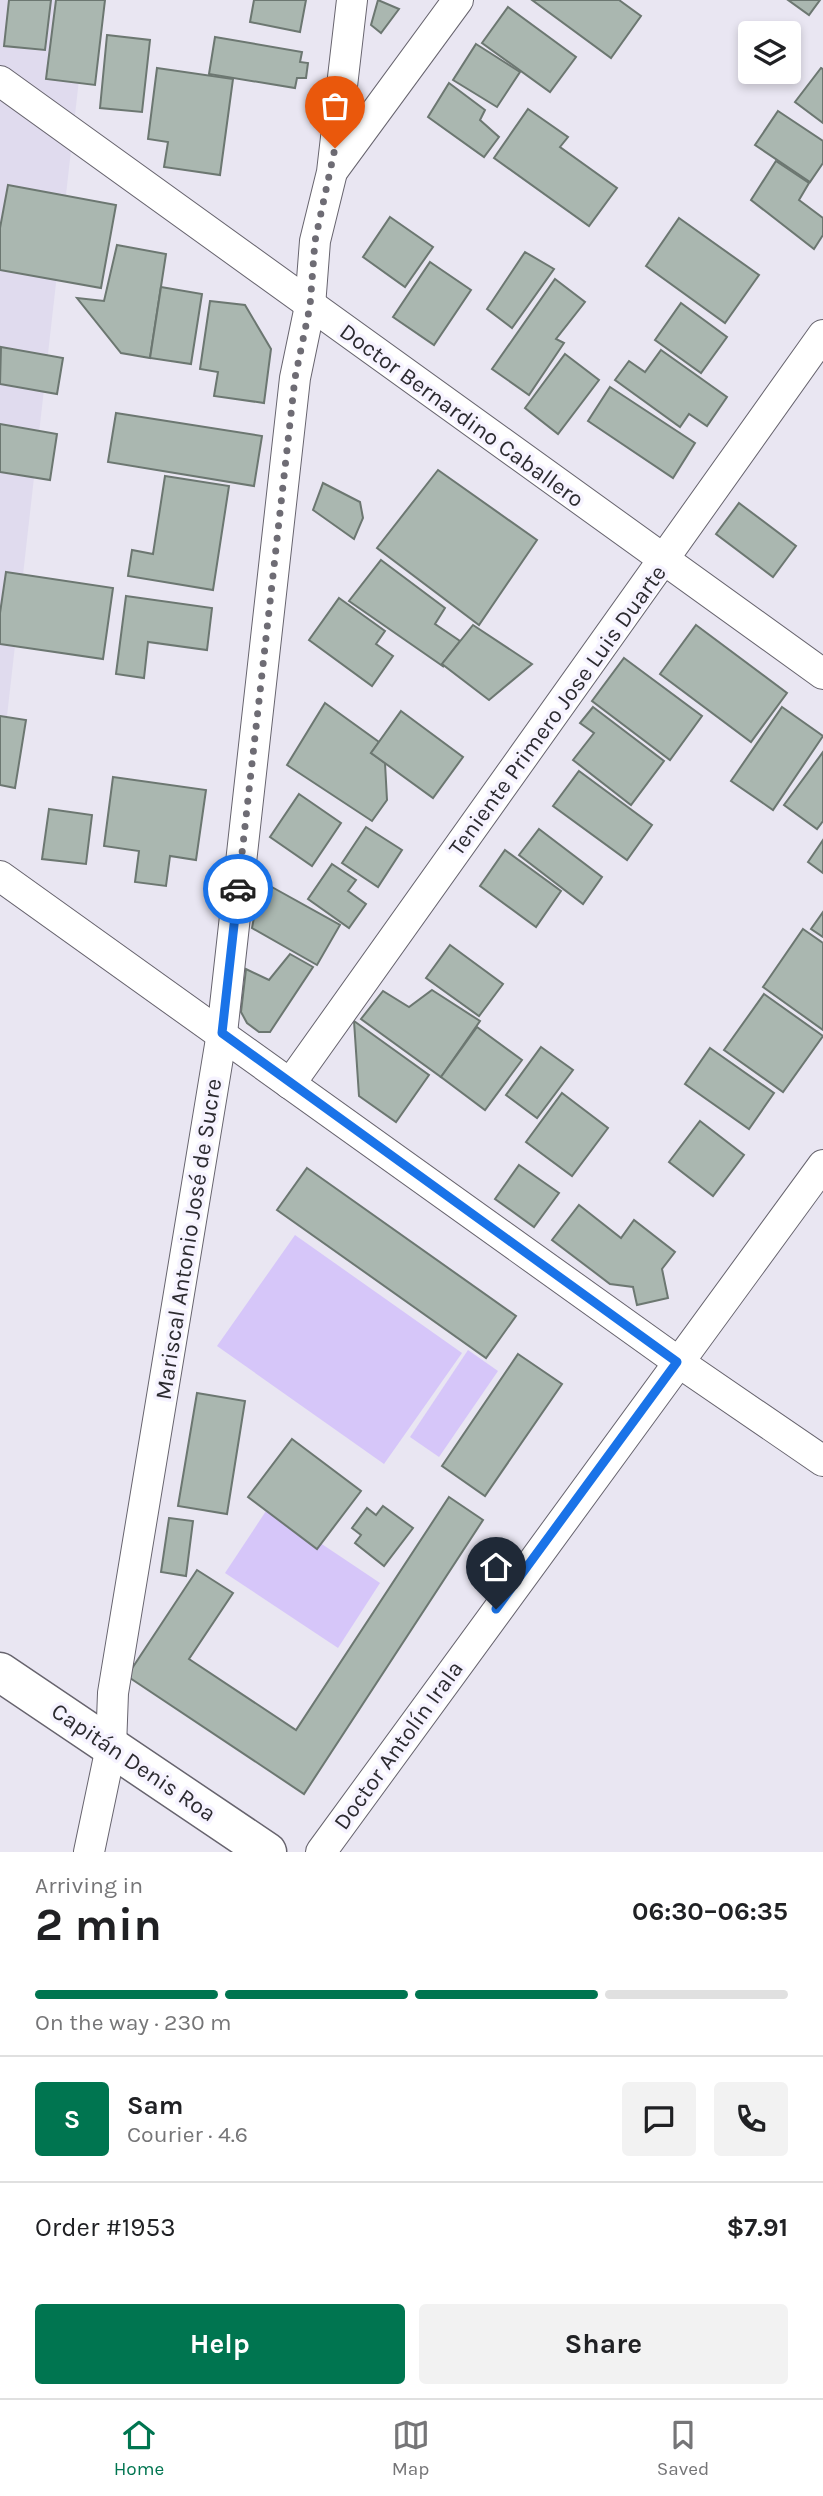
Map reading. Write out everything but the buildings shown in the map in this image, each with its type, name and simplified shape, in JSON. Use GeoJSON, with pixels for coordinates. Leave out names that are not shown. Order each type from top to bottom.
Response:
{"type":"FeatureCollection","features":[{"type":"Feature","properties":{"kind":"main road","name":"Capitán Denis Roa"},"geometry":{"type":"LineString","coordinates":[[0,1672],[267,1852]]}},
{"type":"Feature","properties":{"kind":"street","name":"Mariscal Antonio José de Sucre"},"geometry":{"type":"LineString","coordinates":[[89,1852],[111,1747],[113,1693],[222,1033],[295,378],[310,306],[315,241],[332,172],[352,0]]}},
{"type":"Feature","properties":{"kind":"street"},"geometry":{"type":"LineString","coordinates":[[332,172],[458,0]]}},
{"type":"Feature","properties":{"kind":"street","name":"Doctor Bernardino Caballero"},"geometry":{"type":"LineString","coordinates":[[0,81],[823,674]]}},
{"type":"Feature","properties":{"kind":"street","name":"Teniente Primero Jose Luis Duarte"},"geometry":{"type":"LineString","coordinates":[[290,1084],[823,335]]}},
{"type":"Feature","properties":{"kind":"street"},"geometry":{"type":"LineString","coordinates":[[0,876],[677,1362],[823,1461]]}},
{"type":"Feature","properties":{"kind":"street","name":"Doctor Antolín Irala"},"geometry":{"type":"LineString","coordinates":[[321,1852],[823,1165]]}},
{"type":"Feature","properties":{"kind":"shaded area"},"geometry":{"type":"Polygon","coordinates":[[[0,0],[88,0],[0,778],[0,0]]]}},
{"type":"Feature","properties":{"kind":"shaded area"},"geometry":{"type":"Polygon","coordinates":[[[295,1235],[462,1353],[384,1464],[217,1346],[295,1235]]]}},
{"type":"Feature","properties":{"kind":"shaded area"},"geometry":{"type":"Polygon","coordinates":[[[468,1350],[498,1371],[439,1457],[410,1437],[468,1350]]]}},
{"type":"Feature","properties":{"kind":"shaded area"},"geometry":{"type":"Polygon","coordinates":[[[268,1508],[380,1583],[338,1648],[225,1573],[268,1508]]]}},
{"type":"Feature","properties":{"kind":"way so far"},"geometry":{"type":"LineString","coordinates":[[238,889],[295,378],[310,306],[315,241],[332,172],[335,148]]}},
{"type":"Feature","properties":{"kind":"route"},"geometry":{"type":"LineString","coordinates":[[238,889],[222,1033],[677,1362],[496,1609]]}}]}
